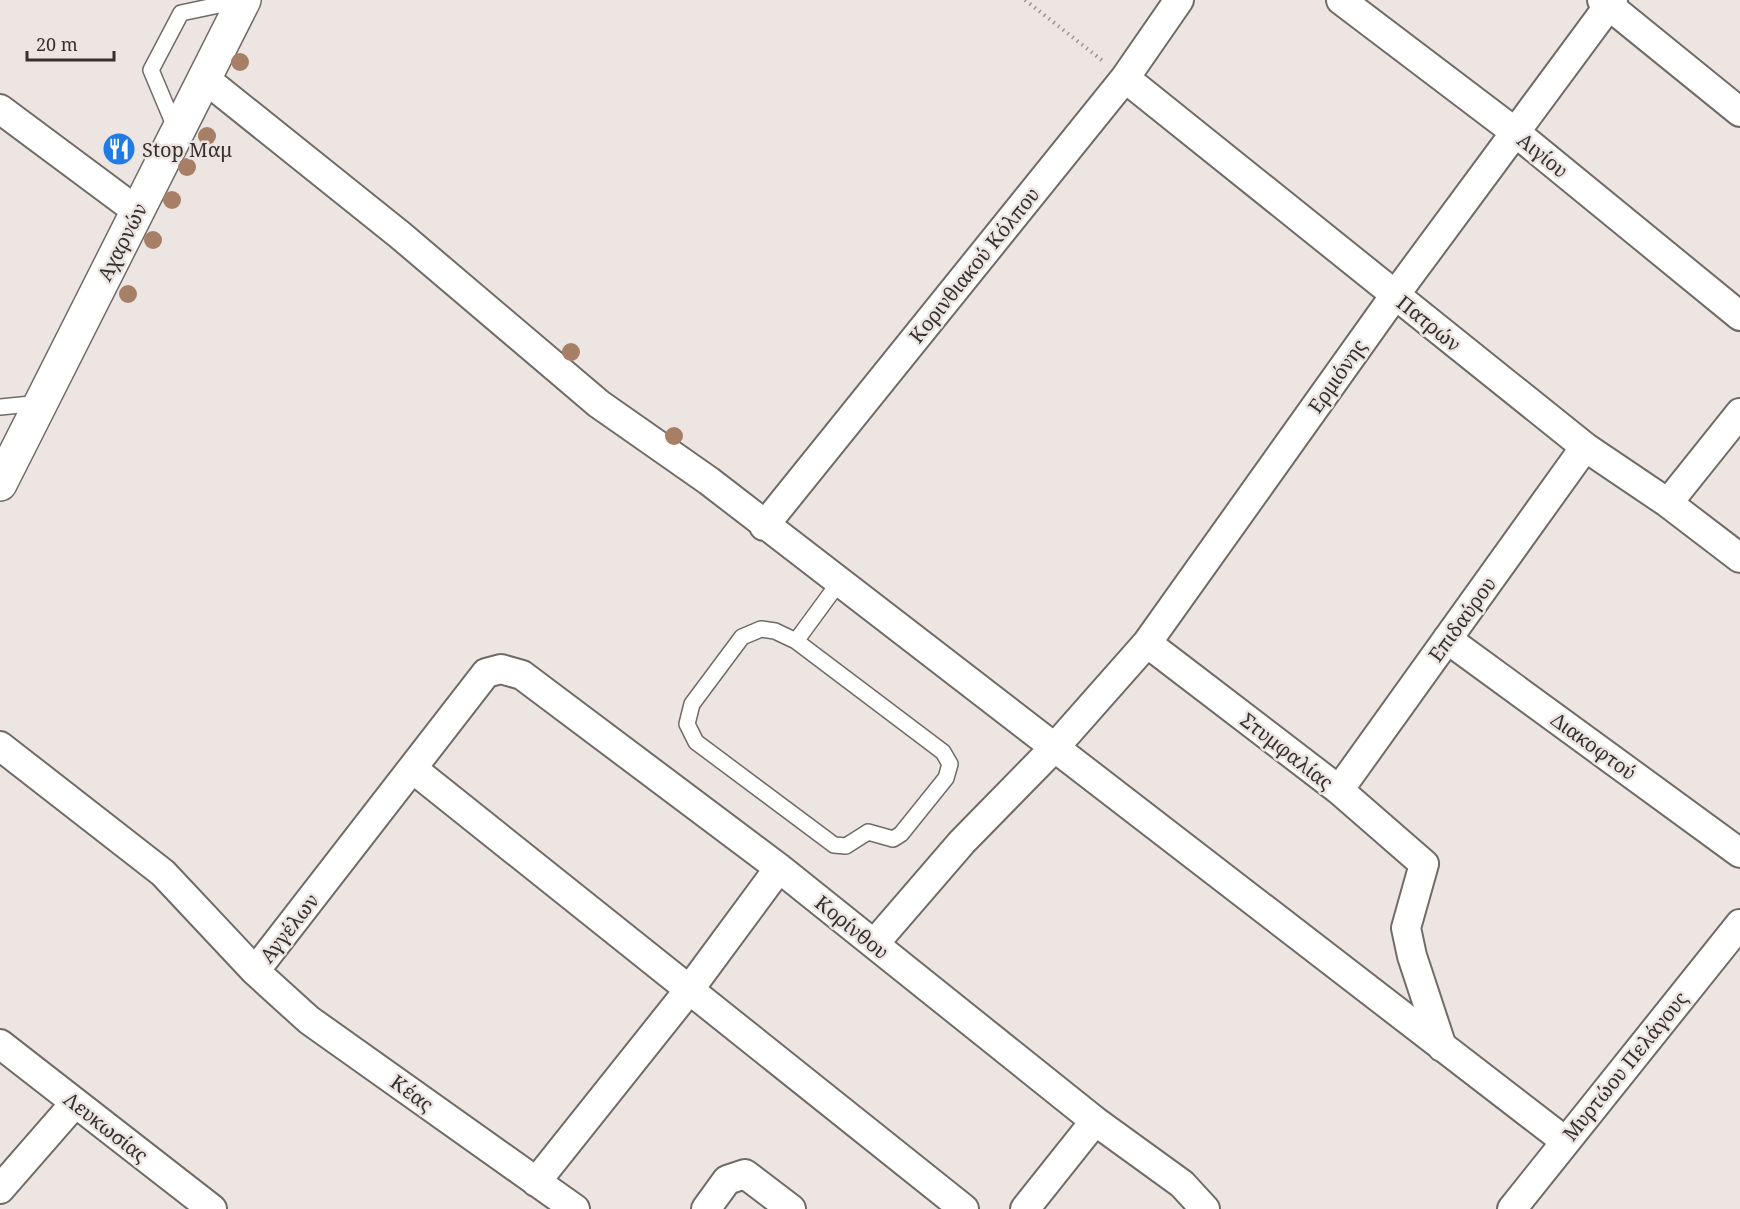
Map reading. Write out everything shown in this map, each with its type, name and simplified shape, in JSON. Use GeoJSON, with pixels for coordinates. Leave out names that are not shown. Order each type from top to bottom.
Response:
{"type":"FeatureCollection","features":[{"type":"Feature","properties":{"kind":"main road","name":"Αχαρνών"},"geometry":{"type":"LineString","coordinates":[[0,484],[244,0]]}},
{"type":"Feature","properties":{"kind":"street","name":"Κορινθιακού Κόλπου"},"geometry":{"type":"LineString","coordinates":[[764,526],[1125,78],[1179,0]]}},
{"type":"Feature","properties":{"kind":"street","name":"Αιγίου"},"geometry":{"type":"LineString","coordinates":[[1341,0],[1515,132],[1740,316]]}},
{"type":"Feature","properties":{"kind":"street","name":"Ερμιόνης"},"geometry":{"type":"LineString","coordinates":[[874,944],[963,842],[1056,746],[1147,643],[1395,295],[1608,2]]}},
{"type":"Feature","properties":{"kind":"street"},"geometry":{"type":"LineString","coordinates":[[1608,2],[1740,112]]}},
{"type":"Feature","properties":{"kind":"street"},"geometry":{"type":"LineString","coordinates":[[204,78],[400,235],[599,404],[709,481],[764,526],[840,581],[1564,1141]]}},
{"type":"Feature","properties":{"kind":"street","name":"Πατρών"},"geometry":{"type":"LineString","coordinates":[[1125,78],[1585,447],[1668,503],[1740,558]]}},
{"type":"Feature","properties":{"kind":"street"},"geometry":{"type":"LineString","coordinates":[[0,109],[137,211]]}},
{"type":"Feature","properties":{"kind":"street"},"geometry":{"type":"LineString","coordinates":[[1668,503],[1740,412]]}},
{"type":"Feature","properties":{"kind":"street","name":"Επιδαύρου"},"geometry":{"type":"LineString","coordinates":[[1339,790],[1585,447]]}},
{"type":"Feature","properties":{"kind":"street","name":"Διακοφτού"},"geometry":{"type":"LineString","coordinates":[[1447,639],[1740,853]]}},
{"type":"Feature","properties":{"kind":"street","name":"Στυμφαλίας"},"geometry":{"type":"LineString","coordinates":[[1147,643],[1339,790],[1424,864],[1406,928],[1412,956],[1442,1047]]}},
{"type":"Feature","properties":{"kind":"street","name":"Κορίνθου"},"geometry":{"type":"LineString","coordinates":[[486,673],[501,669],[522,675],[779,868],[1095,1121],[1182,1184],[1206,1209]]}},
{"type":"Feature","properties":{"kind":"street","name":"Αγγέλων"},"geometry":{"type":"LineString","coordinates":[[0,746],[163,873],[255,970],[486,673]]}},
{"type":"Feature","properties":{"kind":"street"},"geometry":{"type":"LineString","coordinates":[[413,769],[964,1209]]}},
{"type":"Feature","properties":{"kind":"street"},"geometry":{"type":"LineString","coordinates":[[536,1182],[689,990],[779,868]]}},
{"type":"Feature","properties":{"kind":"street","name":"Μυρτώου Πελάγους"},"geometry":{"type":"LineString","coordinates":[[1512,1209],[1564,1141],[1740,924]]}},
{"type":"Feature","properties":{"kind":"street","name":"Κέας"},"geometry":{"type":"LineString","coordinates":[[255,970],[309,1020],[575,1209]]}},
{"type":"Feature","properties":{"kind":"street","name":"Λευκωσίας"},"geometry":{"type":"LineString","coordinates":[[0,1044],[212,1209]]}},
{"type":"Feature","properties":{"kind":"street"},"geometry":{"type":"LineString","coordinates":[[0,1189],[75,1103]]}},
{"type":"Feature","properties":{"kind":"street"},"geometry":{"type":"LineString","coordinates":[[1025,1209],[1095,1121]]}},
{"type":"Feature","properties":{"kind":"street"},"geometry":{"type":"LineString","coordinates":[[706,1209],[727,1180],[745,1174],[791,1209]]}},
{"type":"Feature","properties":{"kind":"lane"},"geometry":{"type":"LineString","coordinates":[[177,132],[151,70],[181,13],[244,0]]}},
{"type":"Feature","properties":{"kind":"lane"},"geometry":{"type":"LineString","coordinates":[[0,407],[41,403]]}},
{"type":"Feature","properties":{"kind":"lane"},"geometry":{"type":"LineString","coordinates":[[796,641],[840,581]]}},
{"type":"Feature","properties":{"kind":"lane"},"geometry":{"type":"LineString","coordinates":[[761,628],[775,631],[796,641],[943,752],[950,764],[946,778],[902,834],[893,839],[868,832],[846,846],[834,845],[696,742],[687,724],[692,704],[742,637],[761,628]]}},
{"type":"Feature","properties":{"kind":"path"},"geometry":{"type":"LineString","coordinates":[[1025,0],[1125,78]]}},
{"type":"Feature","properties":{"kind":"place","name":"Stop Μαμ"},"geometry":{"type":"Point","coordinates":[119,149]}}]}
